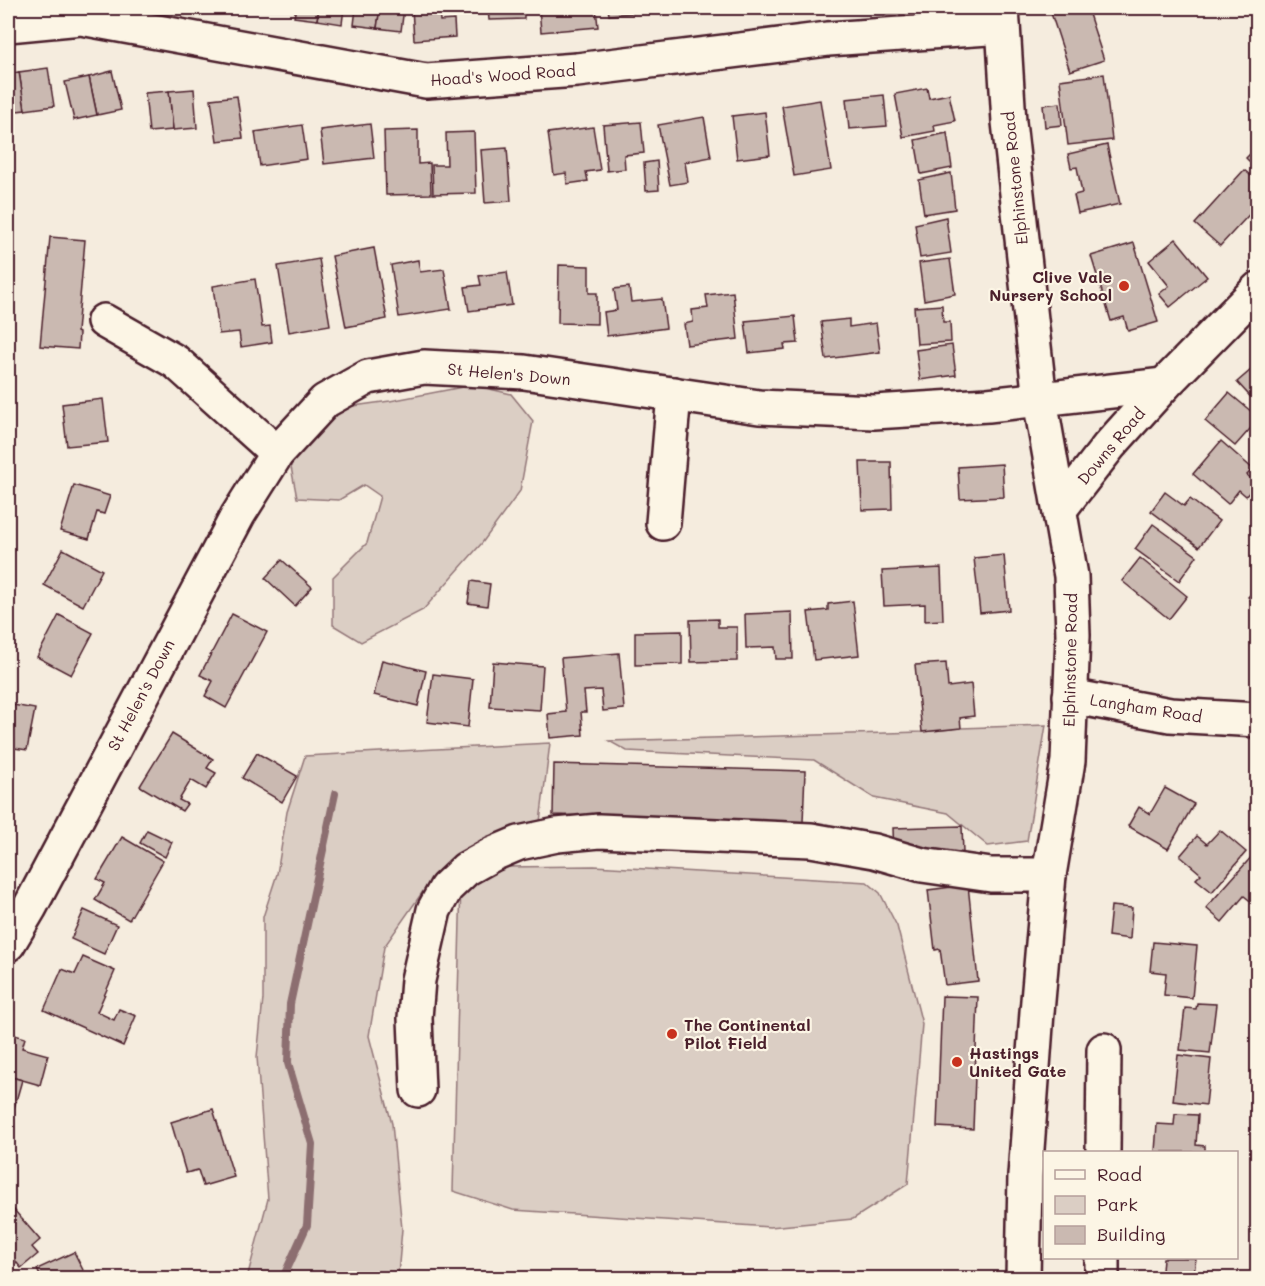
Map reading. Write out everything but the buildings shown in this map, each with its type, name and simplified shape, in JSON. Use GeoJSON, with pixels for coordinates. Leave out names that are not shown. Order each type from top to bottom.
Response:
{"type":"FeatureCollection","features":[{"type":"Feature","properties":{"kind":"street","name":"Hoad's Wood Road"},"geometry":{"type":"LineString","coordinates":[[8,25],[82,13],[426,81],[577,70],[1003,17]]}},
{"type":"Feature","properties":{"kind":"street","name":"Elphinstone Road"},"geometry":{"type":"LineString","coordinates":[[1003,17],[1009,122],[1040,400],[1071,576],[1073,635],[1068,761],[1049,875],[1025,1176],[1023,1278]]}},
{"type":"Feature","properties":{"kind":"street","name":"Downs Road"},"geometry":{"type":"LineString","coordinates":[[1060,509],[1109,446],[1164,385],[1257,289]]}},
{"type":"Feature","properties":{"kind":"street"},"geometry":{"type":"LineString","coordinates":[[104,321],[176,362],[277,453]]}},
{"type":"Feature","properties":{"kind":"street","name":"St Helen's Down"},"geometry":{"type":"LineString","coordinates":[[8,944],[30,908],[238,515],[277,453],[325,402],[368,377],[424,367],[524,372],[759,407],[874,412],[1040,400]]}},
{"type":"Feature","properties":{"kind":"street","name":"Downs Road"},"geometry":{"type":"LineString","coordinates":[[1040,400],[1164,385]]}},
{"type":"Feature","properties":{"kind":"street"},"geometry":{"type":"LineString","coordinates":[[663,523],[674,394]]}},
{"type":"Feature","properties":{"kind":"street","name":"Langham Road"},"geometry":{"type":"LineString","coordinates":[[1070,696],[1170,715],[1257,720]]}},
{"type":"Feature","properties":{"kind":"street"},"geometry":{"type":"LineString","coordinates":[[418,1090],[415,1018],[418,981],[434,910],[446,888],[466,869],[519,843],[557,835],[599,831],[811,840],[874,851],[922,865],[991,875],[1049,875]]}},
{"type":"Feature","properties":{"kind":"street"},"geometry":{"type":"LineString","coordinates":[[1103,1151],[1104,1050]]}},
{"type":"Feature","properties":{"kind":"street"},"geometry":{"type":"LineString","coordinates":[[1102,1259],[1102,1278]]}},
{"type":"Feature","properties":{"kind":"green space"},"geometry":{"type":"Polygon","coordinates":[[[473,385],[511,394],[533,421],[520,491],[482,543],[423,610],[361,642],[333,625],[333,577],[367,543],[380,496],[364,485],[339,500],[297,498],[290,462],[339,408],[473,385]]]}},
{"type":"Feature","properties":{"kind":"green space"},"geometry":{"type":"Polygon","coordinates":[[[1046,725],[1027,841],[988,846],[948,813],[874,798],[814,760],[627,751],[609,741],[922,732],[1046,725]]]}},
{"type":"Feature","properties":{"kind":"green space"},"geometry":{"type":"Polygon","coordinates":[[[550,743],[540,822],[505,832],[433,877],[384,947],[369,1036],[392,1124],[402,1229],[398,1275],[402,1278],[247,1278],[268,1199],[257,1057],[263,999],[263,917],[277,874],[287,812],[305,756],[550,743]]]}},
{"type":"Feature","properties":{"kind":"green space","name":"The Continental Pilot Field"},"geometry":{"type":"Polygon","coordinates":[[[594,866],[867,882],[880,893],[897,926],[922,1024],[908,1184],[853,1219],[770,1227],[513,1210],[453,1191],[461,882],[505,867],[594,866]]]}},
{"type":"Feature","properties":{"kind":"waterway"},"geometry":{"type":"LineString","coordinates":[[283,1278],[307,1225],[312,1144],[288,1063],[290,1004],[335,794]]}},
{"type":"Feature","properties":{"kind":"place","name":"Clive Vale Nursery School"},"geometry":{"type":"Point","coordinates":[1124,286]}},
{"type":"Feature","properties":{"kind":"place","name":"The Continental Pilot Field"},"geometry":{"type":"Point","coordinates":[672,1034]}},
{"type":"Feature","properties":{"kind":"place","name":"Hastings United Gate"},"geometry":{"type":"Point","coordinates":[957,1062]}}]}
